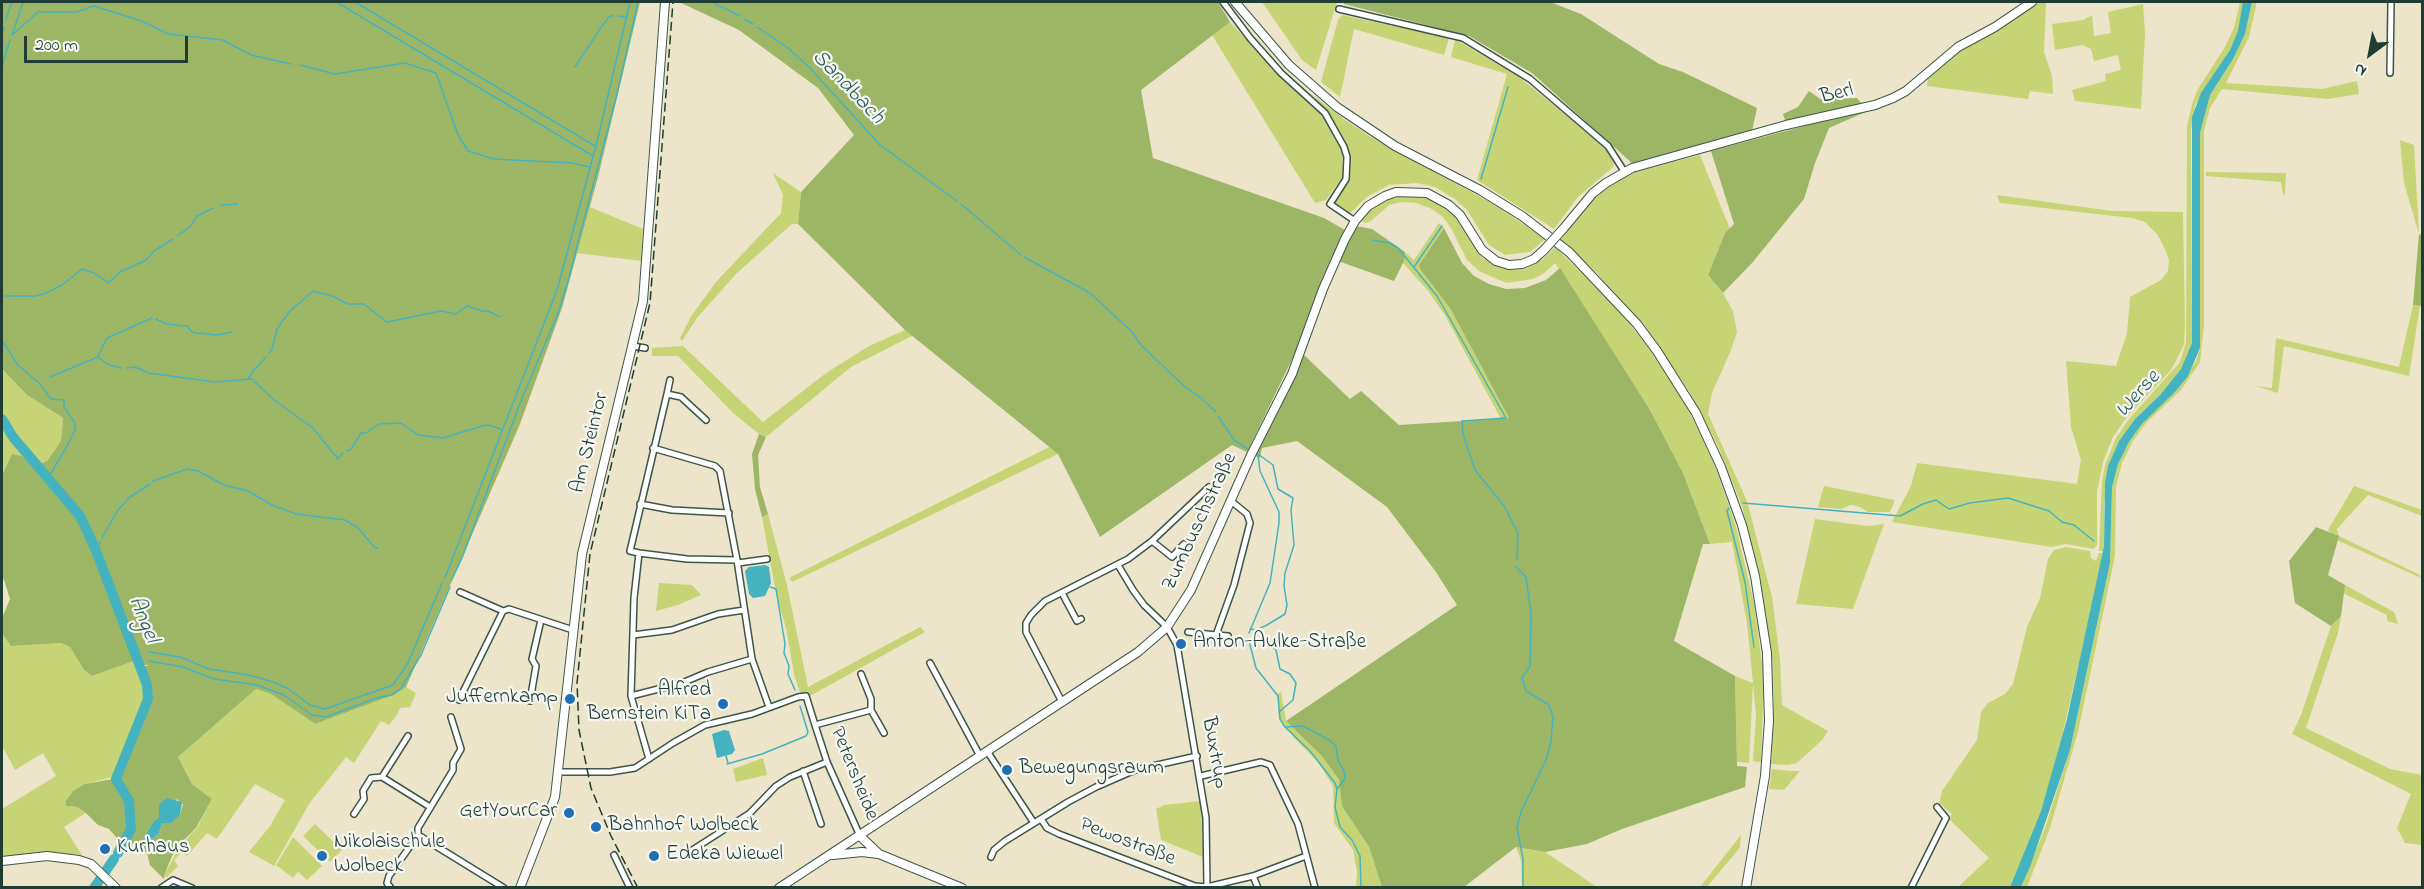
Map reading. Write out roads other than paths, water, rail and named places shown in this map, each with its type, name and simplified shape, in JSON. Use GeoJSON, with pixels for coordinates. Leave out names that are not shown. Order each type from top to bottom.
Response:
{"type":"FeatureCollection","features":[{"type":"Feature","properties":{"kind":"street","name":"Am Steintor"},"geometry":{"type":"LineString","coordinates":[[520,888],[555,797],[582,554],[633,346],[645,282],[665,2]]}},
{"type":"Feature","properties":{"kind":"street"},"geometry":{"type":"LineString","coordinates":[[1223,2],[1250,38],[1281,73],[1325,113],[1347,157],[1346,179],[1330,204],[1355,221]]}},
{"type":"Feature","properties":{"kind":"street"},"geometry":{"type":"LineString","coordinates":[[1235,2],[1290,65],[1337,107],[1395,146],[1480,190],[1522,216],[1569,252],[1624,309],[1657,351],[1696,413],[1734,500],[1749,550],[1767,652],[1769,712],[1767,755],[1746,888]]}},
{"type":"Feature","properties":{"kind":"street","name":"Berl"},"geometry":{"type":"LineString","coordinates":[[1355,221],[1368,206],[1396,192],[1416,192],[1437,197],[1460,215],[1482,250],[1496,261],[1509,265],[1522,264],[1534,259],[1544,250],[1593,193],[1624,171],[1776,128],[1875,105],[1893,98],[1906,91],[1958,47],[1995,27],[2032,2]]}},
{"type":"Feature","properties":{"kind":"street"},"geometry":{"type":"LineString","coordinates":[[2390,73],[2391,2]]}},
{"type":"Feature","properties":{"kind":"street"},"geometry":{"type":"LineString","coordinates":[[1339,9],[1463,38],[1530,79],[1608,146],[1624,171]]}},
{"type":"Feature","properties":{"kind":"street","name":"Zumbuschstraße"},"geometry":{"type":"LineString","coordinates":[[786,886],[1138,652],[1167,627],[1191,590],[1251,455],[1292,374],[1323,289],[1355,221]]}},
{"type":"Feature","properties":{"kind":"street"},"geometry":{"type":"LineString","coordinates":[[633,346],[645,348]]}},
{"type":"Feature","properties":{"kind":"street"},"geometry":{"type":"LineString","coordinates":[[670,380],[630,551],[687,559],[738,561],[767,559]]}},
{"type":"Feature","properties":{"kind":"street"},"geometry":{"type":"LineString","coordinates":[[667,394],[681,397],[706,420]]}},
{"type":"Feature","properties":{"kind":"street"},"geometry":{"type":"LineString","coordinates":[[558,772],[624,771],[635,768],[705,725],[752,714],[769,707],[752,659],[738,561],[720,471],[715,466],[653,448]]}},
{"type":"Feature","properties":{"kind":"street"},"geometry":{"type":"LineString","coordinates":[[1062,702],[1026,628],[1026,623],[1038,608],[1062,593],[1119,565],[1152,541],[1193,506],[1209,487]]}},
{"type":"Feature","properties":{"kind":"street"},"geometry":{"type":"LineString","coordinates":[[1216,635],[1234,585],[1249,531],[1247,514],[1231,501]]}},
{"type":"Feature","properties":{"kind":"street"},"geometry":{"type":"LineString","coordinates":[[640,504],[672,510],[729,513]]}},
{"type":"Feature","properties":{"kind":"street"},"geometry":{"type":"LineString","coordinates":[[1152,541],[1172,557],[1184,544]]}},
{"type":"Feature","properties":{"kind":"street"},"geometry":{"type":"LineString","coordinates":[[639,553],[634,598],[631,696],[649,759]]}},
{"type":"Feature","properties":{"kind":"street"},"geometry":{"type":"LineString","coordinates":[[1119,565],[1138,598],[1167,627]]}},
{"type":"Feature","properties":{"kind":"street"},"geometry":{"type":"LineString","coordinates":[[460,592],[504,611],[509,609],[573,630]]}},
{"type":"Feature","properties":{"kind":"street"},"geometry":{"type":"LineString","coordinates":[[1062,593],[1077,621],[1081,619]]}},
{"type":"Feature","properties":{"kind":"street"},"geometry":{"type":"LineString","coordinates":[[633,635],[672,630],[718,614],[744,610]]}},
{"type":"Feature","properties":{"kind":"street"},"geometry":{"type":"LineString","coordinates":[[459,700],[504,611]]}},
{"type":"Feature","properties":{"kind":"street"},"geometry":{"type":"LineString","coordinates":[[530,701],[536,666],[532,659],[541,620]]}},
{"type":"Feature","properties":{"kind":"street","name":"Buxtrup"},"geometry":{"type":"LineString","coordinates":[[1167,627],[1177,645],[1201,776],[1206,818],[1208,887]]}},
{"type":"Feature","properties":{"kind":"street"},"geometry":{"type":"LineString","coordinates":[[1188,632],[1228,636]]}},
{"type":"Feature","properties":{"kind":"street"},"geometry":{"type":"LineString","coordinates":[[631,696],[682,683],[708,672],[752,659]]}},
{"type":"Feature","properties":{"kind":"street"},"geometry":{"type":"LineString","coordinates":[[930,663],[983,754],[1034,823]]}},
{"type":"Feature","properties":{"kind":"street","name":"Petersheide"},"geometry":{"type":"LineString","coordinates":[[861,674],[872,699],[871,710],[884,733]]}},
{"type":"Feature","properties":{"kind":"street","name":"Petersheide"},"geometry":{"type":"LineString","coordinates":[[769,707],[806,696],[827,762],[860,836]]}},
{"type":"Feature","properties":{"kind":"street","name":"Petersheide"},"geometry":{"type":"LineString","coordinates":[[815,725],[871,710]]}},
{"type":"Feature","properties":{"kind":"street"},"geometry":{"type":"LineString","coordinates":[[391,888],[387,884],[389,876],[418,835],[418,828],[453,770],[453,763],[461,749],[451,717]]}},
{"type":"Feature","properties":{"kind":"street"},"geometry":{"type":"LineString","coordinates":[[382,777],[408,736]]}},
{"type":"Feature","properties":{"kind":"street"},"geometry":{"type":"LineString","coordinates":[[991,857],[999,845],[1068,802],[1135,770],[1197,756]]}},
{"type":"Feature","properties":{"kind":"street"},"geometry":{"type":"LineString","coordinates":[[684,856],[750,813],[776,786],[802,771],[827,762]]}},
{"type":"Feature","properties":{"kind":"street"},"geometry":{"type":"LineString","coordinates":[[1201,776],[1261,762],[1270,765],[1295,816],[1315,888]]}},
{"type":"Feature","properties":{"kind":"street"},"geometry":{"type":"LineString","coordinates":[[802,771],[821,824]]}},
{"type":"Feature","properties":{"kind":"street"},"geometry":{"type":"LineString","coordinates":[[354,814],[371,778],[382,777],[430,807]]}},
{"type":"Feature","properties":{"kind":"street"},"geometry":{"type":"LineString","coordinates":[[1911,888],[1946,818],[1937,807]]}},
{"type":"Feature","properties":{"kind":"street","name":"Pewostraße"},"geometry":{"type":"LineString","coordinates":[[1041,819],[1047,828],[1059,834],[1183,883],[1208,887]]}},
{"type":"Feature","properties":{"kind":"street"},"geometry":{"type":"LineString","coordinates":[[418,835],[504,888]]}},
{"type":"Feature","properties":{"kind":"street"},"geometry":{"type":"LineString","coordinates":[[860,836],[879,854]]}},
{"type":"Feature","properties":{"kind":"street"},"geometry":{"type":"LineString","coordinates":[[829,856],[856,853],[879,854],[962,888]]}},
{"type":"Feature","properties":{"kind":"street"},"geometry":{"type":"LineString","coordinates":[[614,855],[630,888]]}},
{"type":"Feature","properties":{"kind":"street"},"geometry":{"type":"LineString","coordinates":[[2,861],[57,856],[85,862],[98,870],[116,888]]}},
{"type":"Feature","properties":{"kind":"street"},"geometry":{"type":"LineString","coordinates":[[1208,887],[1253,876],[1306,856]]}},
{"type":"Feature","properties":{"kind":"street"},"geometry":{"type":"LineString","coordinates":[[1253,876],[1258,888]]}},
{"type":"Feature","properties":{"kind":"street"},"geometry":{"type":"LineString","coordinates":[[161,888],[172,880],[192,888]]}},
{"type":"Feature","properties":{"kind":"water"},"geometry":{"type":"Polygon","coordinates":[[[2243,2],[2252,2],[2245,34],[2233,59],[2210,95],[2200,133],[2200,348],[2188,376],[2142,424],[2129,442],[2118,464],[2112,487],[2110,563],[2070,750],[2030,867],[2021,887],[2010,887],[2041,811],[2067,719],[2104,546],[2105,483],[2108,466],[2119,441],[2135,419],[2160,395],[2181,369],[2192,343],[2192,117],[2201,93],[2230,50],[2238,31],[2243,2]]]}},
{"type":"Feature","properties":{"kind":"water"},"geometry":{"type":"Polygon","coordinates":[[[765,565],[769,567],[771,583],[765,596],[753,598],[749,594],[745,571],[749,567],[765,565]]]}},
{"type":"Feature","properties":{"kind":"water"},"geometry":{"type":"Polygon","coordinates":[[[724,730],[729,731],[735,750],[732,754],[717,758],[712,734],[724,730]]]}},
{"type":"Feature","properties":{"kind":"water"},"geometry":{"type":"Polygon","coordinates":[[[167,798],[182,802],[180,815],[171,823],[162,823],[159,833],[148,843],[143,843],[153,822],[159,818],[159,805],[167,798]]]}},
{"type":"Feature","properties":{"kind":"waterway"},"geometry":{"type":"LineString","coordinates":[[6,19],[12,2]]}},
{"type":"Feature","properties":{"kind":"waterway"},"geometry":{"type":"LineString","coordinates":[[12,35],[23,2]]}},
{"type":"Feature","properties":{"kind":"waterway"},"geometry":{"type":"LineString","coordinates":[[355,2],[595,146]]}},
{"type":"Feature","properties":{"kind":"waterway"},"geometry":{"type":"LineString","coordinates":[[445,578],[557,290],[596,146],[630,2]]}},
{"type":"Feature","properties":{"kind":"waterway"},"geometry":{"type":"LineString","coordinates":[[452,579],[522,398],[557,316],[617,94],[638,2]]}},
{"type":"Feature","properties":{"kind":"waterway","name":"Sandbach"},"geometry":{"type":"LineString","coordinates":[[712,2],[740,16]]}},
{"type":"Feature","properties":{"kind":"waterway"},"geometry":{"type":"LineString","coordinates":[[338,3],[593,156]]}},
{"type":"Feature","properties":{"kind":"waterway"},"geometry":{"type":"LineString","coordinates":[[12,35],[38,12],[77,12],[94,6],[142,21],[168,34],[223,40],[251,55],[291,64]]}},
{"type":"Feature","properties":{"kind":"waterway"},"geometry":{"type":"LineString","coordinates":[[575,67],[602,26],[610,16],[613,16]]}},
{"type":"Feature","properties":{"kind":"waterway"},"geometry":{"type":"LineString","coordinates":[[618,16],[626,17]]}},
{"type":"Feature","properties":{"kind":"waterway","name":"Sandbach"},"geometry":{"type":"LineString","coordinates":[[744,19],[753,24]]}},
{"type":"Feature","properties":{"kind":"waterway"},"geometry":{"type":"LineString","coordinates":[[2,36],[4,27]]}},
{"type":"Feature","properties":{"kind":"waterway","name":"Sandbach"},"geometry":{"type":"LineString","coordinates":[[757,27],[788,48],[809,67],[880,145],[957,201]]}},
{"type":"Feature","properties":{"kind":"waterway"},"geometry":{"type":"LineString","coordinates":[[2,66],[10,40]]}},
{"type":"Feature","properties":{"kind":"waterway"},"geometry":{"type":"LineString","coordinates":[[300,65],[335,74],[405,63],[436,73],[458,135],[468,151],[494,159],[572,163],[589,167]]}},
{"type":"Feature","properties":{"kind":"waterway"},"geometry":{"type":"LineString","coordinates":[[1481,179],[1508,87]]}},
{"type":"Feature","properties":{"kind":"waterway"},"geometry":{"type":"LineString","coordinates":[[221,205],[238,204]]}},
{"type":"Feature","properties":{"kind":"waterway","name":"Sandbach"},"geometry":{"type":"LineString","coordinates":[[961,204],[1021,255]]}},
{"type":"Feature","properties":{"kind":"waterway"},"geometry":{"type":"LineString","coordinates":[[177,236],[190,227],[197,216],[213,208]]}},
{"type":"Feature","properties":{"kind":"waterway"},"geometry":{"type":"LineString","coordinates":[[1414,267],[1442,226]]}},
{"type":"Feature","properties":{"kind":"waterway"},"geometry":{"type":"LineString","coordinates":[[5,296],[44,294],[62,285],[82,269],[94,273],[108,283],[120,272],[146,260],[154,251],[173,239]]}},
{"type":"Feature","properties":{"kind":"waterway"},"geometry":{"type":"LineString","coordinates":[[1373,240],[1390,243],[1398,248],[1437,296],[1506,418],[1462,421],[1463,434],[1475,470],[1504,506],[1518,533],[1517,560]]}},
{"type":"Feature","properties":{"kind":"waterway","name":"Sandbach"},"geometry":{"type":"LineString","coordinates":[[1024,257],[1090,293],[1132,332],[1141,345],[1185,387],[1216,412]]}},
{"type":"Feature","properties":{"kind":"waterway"},"geometry":{"type":"LineString","coordinates":[[269,353],[277,329],[289,312],[313,291],[332,296],[348,304],[364,304],[387,322],[441,311],[456,314],[467,306],[488,311],[500,317]]}},
{"type":"Feature","properties":{"kind":"waterway"},"geometry":{"type":"LineString","coordinates":[[98,357],[107,338],[152,318]]}},
{"type":"Feature","properties":{"kind":"waterway"},"geometry":{"type":"LineString","coordinates":[[156,319],[166,324],[187,326],[192,332],[197,333],[216,335],[232,332]]}},
{"type":"Feature","properties":{"kind":"waterway"},"geometry":{"type":"LineString","coordinates":[[2,340],[17,364],[40,384],[51,399],[64,400],[64,407],[75,423],[75,430],[48,478]]}},
{"type":"Feature","properties":{"kind":"waterway"},"geometry":{"type":"LineString","coordinates":[[50,377],[98,357],[107,364],[121,368]]}},
{"type":"Feature","properties":{"kind":"waterway"},"geometry":{"type":"LineString","coordinates":[[248,379],[266,357]]}},
{"type":"Feature","properties":{"kind":"waterway"},"geometry":{"type":"LineString","coordinates":[[127,368],[135,367],[149,373],[215,382],[252,379],[274,400],[313,428],[338,459],[343,453]]}},
{"type":"Feature","properties":{"kind":"waterway","name":"Sandbach"},"geometry":{"type":"LineString","coordinates":[[1218,416],[1234,440],[1248,449]]}},
{"type":"Feature","properties":{"kind":"waterway","name":"Angel"},"geometry":{"type":"LineString","coordinates":[[2,419],[13,437],[80,516],[95,548],[147,685],[148,699],[116,779],[129,801],[131,829],[118,853]]}},
{"type":"Feature","properties":{"kind":"waterway"},"geometry":{"type":"LineString","coordinates":[[347,451],[351,449],[361,433],[366,433],[379,424],[401,423],[418,435],[443,438],[488,425],[501,429]]}},
{"type":"Feature","properties":{"kind":"waterway","name":"Sandbach"},"geometry":{"type":"LineString","coordinates":[[1250,629],[1256,630],[1285,614],[1287,605],[1284,586],[1285,573],[1294,545],[1291,510],[1293,498],[1278,489],[1273,465],[1258,454]]}},
{"type":"Feature","properties":{"kind":"waterway","name":"Sandbach"},"geometry":{"type":"LineString","coordinates":[[1249,633],[1270,583],[1279,523],[1279,512],[1260,471],[1258,455]]}},
{"type":"Feature","properties":{"kind":"waterway"},"geometry":{"type":"LineString","coordinates":[[153,481],[187,469],[198,471],[224,485],[248,491],[272,505],[296,514],[345,520],[358,528],[375,548],[378,548]]}},
{"type":"Feature","properties":{"kind":"waterway"},"geometry":{"type":"LineString","coordinates":[[102,538],[118,510],[130,497],[150,484]]}},
{"type":"Feature","properties":{"kind":"waterway"},"geometry":{"type":"LineString","coordinates":[[1743,503],[1900,516],[1936,500],[1949,509],[1970,503],[2008,498],[2049,511],[2062,522],[2074,525],[2094,541]]}},
{"type":"Feature","properties":{"kind":"waterway"},"geometry":{"type":"LineString","coordinates":[[1729,508],[1727,511],[1745,582],[1754,647]]}},
{"type":"Feature","properties":{"kind":"waterway","name":"Angel"},"geometry":{"type":"LineString","coordinates":[[95,548],[101,542]]}},
{"type":"Feature","properties":{"kind":"waterway"},"geometry":{"type":"LineString","coordinates":[[1516,567],[1526,577],[1531,613],[1530,666],[1522,678],[1526,691],[1549,705],[1553,717],[1551,741],[1546,760],[1521,812],[1517,828],[1523,859],[1523,888]]}},
{"type":"Feature","properties":{"kind":"waterway"},"geometry":{"type":"LineString","coordinates":[[149,652],[180,657],[209,669],[249,675],[273,682],[287,688],[310,705],[325,709],[393,685],[408,663],[442,583]]}},
{"type":"Feature","properties":{"kind":"waterway"},"geometry":{"type":"LineString","coordinates":[[149,661],[183,667],[214,679],[257,685],[284,695],[312,715],[326,717],[376,698],[392,695],[401,688],[421,655],[450,587]]}},
{"type":"Feature","properties":{"kind":"waterway"},"geometry":{"type":"LineString","coordinates":[[770,587],[776,589],[785,644],[784,653],[789,666],[788,674],[795,690]]}},
{"type":"Feature","properties":{"kind":"waterway","name":"Sandbach"},"geometry":{"type":"LineString","coordinates":[[1249,639],[1271,645],[1276,650],[1280,669],[1290,674],[1296,683],[1293,700],[1279,712]]}},
{"type":"Feature","properties":{"kind":"waterway","name":"Sandbach"},"geometry":{"type":"LineString","coordinates":[[1249,641],[1256,668],[1278,696],[1280,719],[1284,726],[1310,751],[1335,783],[1337,789],[1335,807],[1340,827],[1352,840],[1360,856],[1361,888]]}},
{"type":"Feature","properties":{"kind":"waterway","name":"Angel"},"geometry":{"type":"LineString","coordinates":[[135,650],[139,649]]}},
{"type":"Feature","properties":{"kind":"waterway"},"geometry":{"type":"LineString","coordinates":[[727,764],[762,754],[806,736],[808,732],[800,706]]}},
{"type":"Feature","properties":{"kind":"waterway","name":"Sandbach"},"geometry":{"type":"LineString","coordinates":[[1285,727],[1303,726],[1336,746],[1338,761],[1345,778],[1338,788]]}},
{"type":"Feature","properties":{"kind":"waterway"},"geometry":{"type":"LineString","coordinates":[[726,756],[728,763]]}},
{"type":"Feature","properties":{"kind":"waterway","name":"Angel"},"geometry":{"type":"LineString","coordinates":[[94,888],[114,859]]}},
{"type":"Feature","properties":{"kind":"railway"},"geometry":{"type":"LineString","coordinates":[[638,888],[611,836],[591,788],[579,730],[577,683],[590,554],[650,303],[673,2]]}},
{"type":"Feature","properties":{"kind":"place","name":"Anton-Aulke-Straße"},"geometry":{"type":"Point","coordinates":[1181,644]}},
{"type":"Feature","properties":{"kind":"place","name":"Juffernkamp"},"geometry":{"type":"Point","coordinates":[570,699]}},
{"type":"Feature","properties":{"kind":"place","name":"Alfred Bernstein KiTa"},"geometry":{"type":"Point","coordinates":[723,704]}},
{"type":"Feature","properties":{"kind":"place","name":"Bewegungsraum"},"geometry":{"type":"Point","coordinates":[1007,770]}},
{"type":"Feature","properties":{"kind":"place","name":"GetYourCar"},"geometry":{"type":"Point","coordinates":[569,813]}},
{"type":"Feature","properties":{"kind":"place","name":"Bahnhof Wolbeck"},"geometry":{"type":"Point","coordinates":[596,827]}},
{"type":"Feature","properties":{"kind":"place","name":"Kurhaus"},"geometry":{"type":"Point","coordinates":[105,849]}},
{"type":"Feature","properties":{"kind":"place","name":"Nikolaischule Wolbeck"},"geometry":{"type":"Point","coordinates":[322,856]}},
{"type":"Feature","properties":{"kind":"place","name":"Edeka Wiewel"},"geometry":{"type":"Point","coordinates":[654,856]}},
{"type":"Feature","properties":{"kind":"water label","name":"Werse"},"geometry":{"type":"Point","coordinates":[2139,395]}}]}
